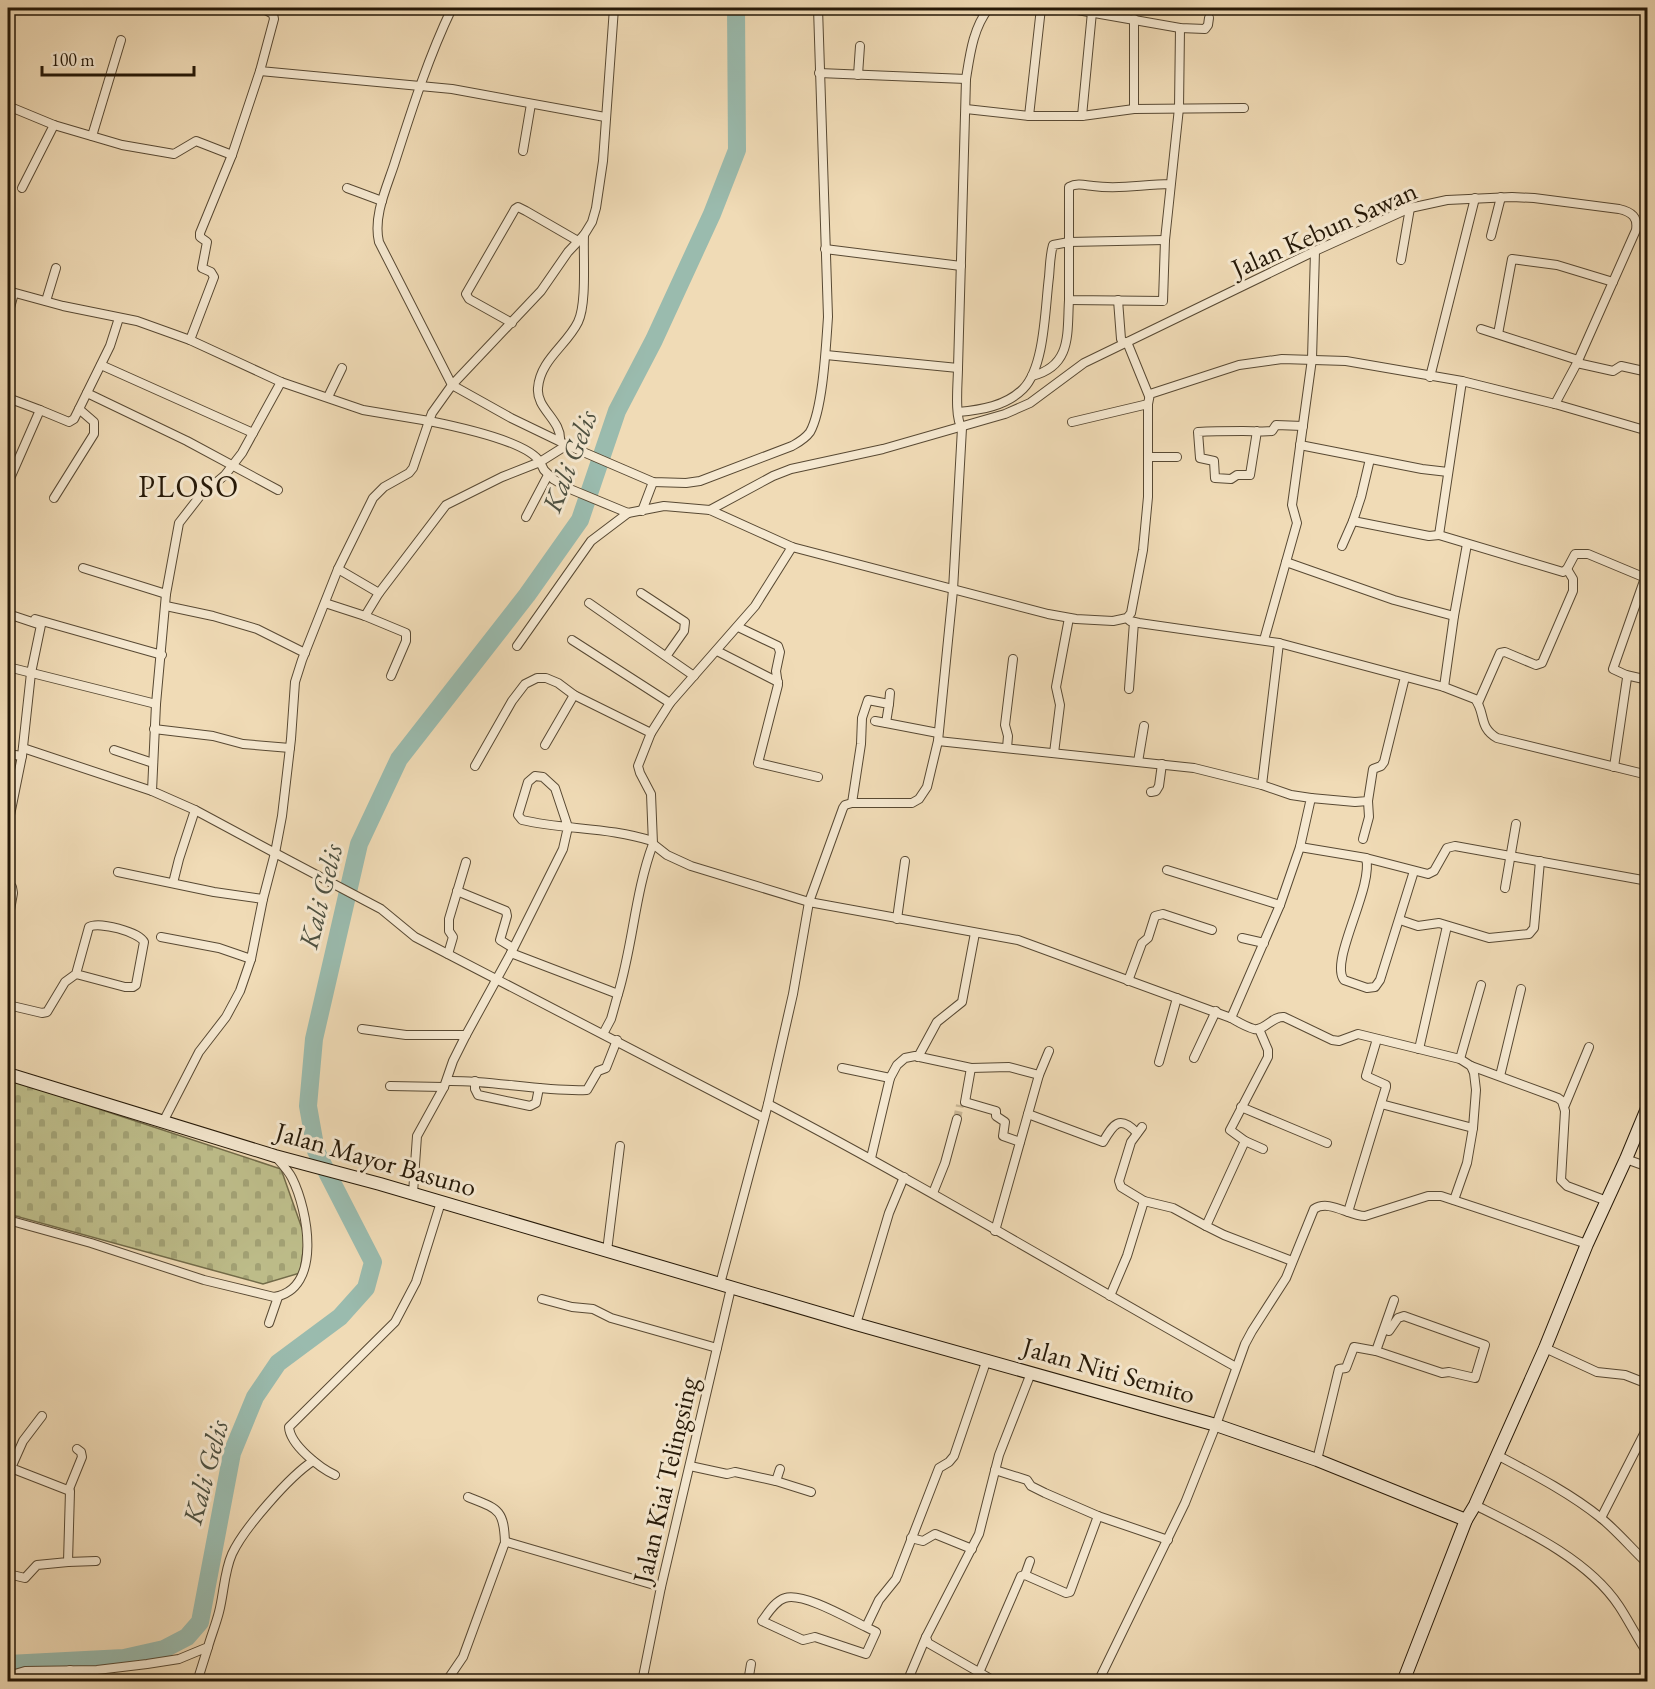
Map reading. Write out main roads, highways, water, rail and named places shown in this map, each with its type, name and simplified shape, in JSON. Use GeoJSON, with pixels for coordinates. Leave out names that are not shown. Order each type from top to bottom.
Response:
{"type":"FeatureCollection","features":[{"type":"Feature","properties":{"kind":"main road","name":"Jalan Mayor Basuno"},"geometry":{"type":"LineString","coordinates":[[8,1074],[279,1157],[414,1193],[725,1286]]}},
{"type":"Feature","properties":{"kind":"main road"},"geometry":{"type":"LineString","coordinates":[[1403,1682],[1466,1520],[1475,1505],[1545,1348],[1647,1106]]}},
{"type":"Feature","properties":{"kind":"main road","name":"Jalan Niti Semito"},"geometry":{"type":"LineString","coordinates":[[725,1286],[1216,1425],[1317,1460],[1466,1520]]}},
{"type":"Feature","properties":{"kind":"waterway","name":"Kali Gelis"},"geometry":{"type":"LineString","coordinates":[[8,1664],[124,1658],[164,1649],[187,1637],[200,1622],[232,1453],[255,1397],[278,1363],[340,1317],[366,1288],[373,1262],[316,1151],[308,1106],[314,1039],[359,844],[399,759],[527,595],[580,520],[617,411],[654,340],[712,214],[737,150],[736,8]]}},
{"type":"Feature","properties":{"kind":"tunnel"},"geometry":{"type":"LineString","coordinates":[[957,1119],[960,1105]]}},
{"type":"Feature","properties":{"kind":"district","name":"PLOSO"},"geometry":{"type":"Point","coordinates":[189,486]}}]}
